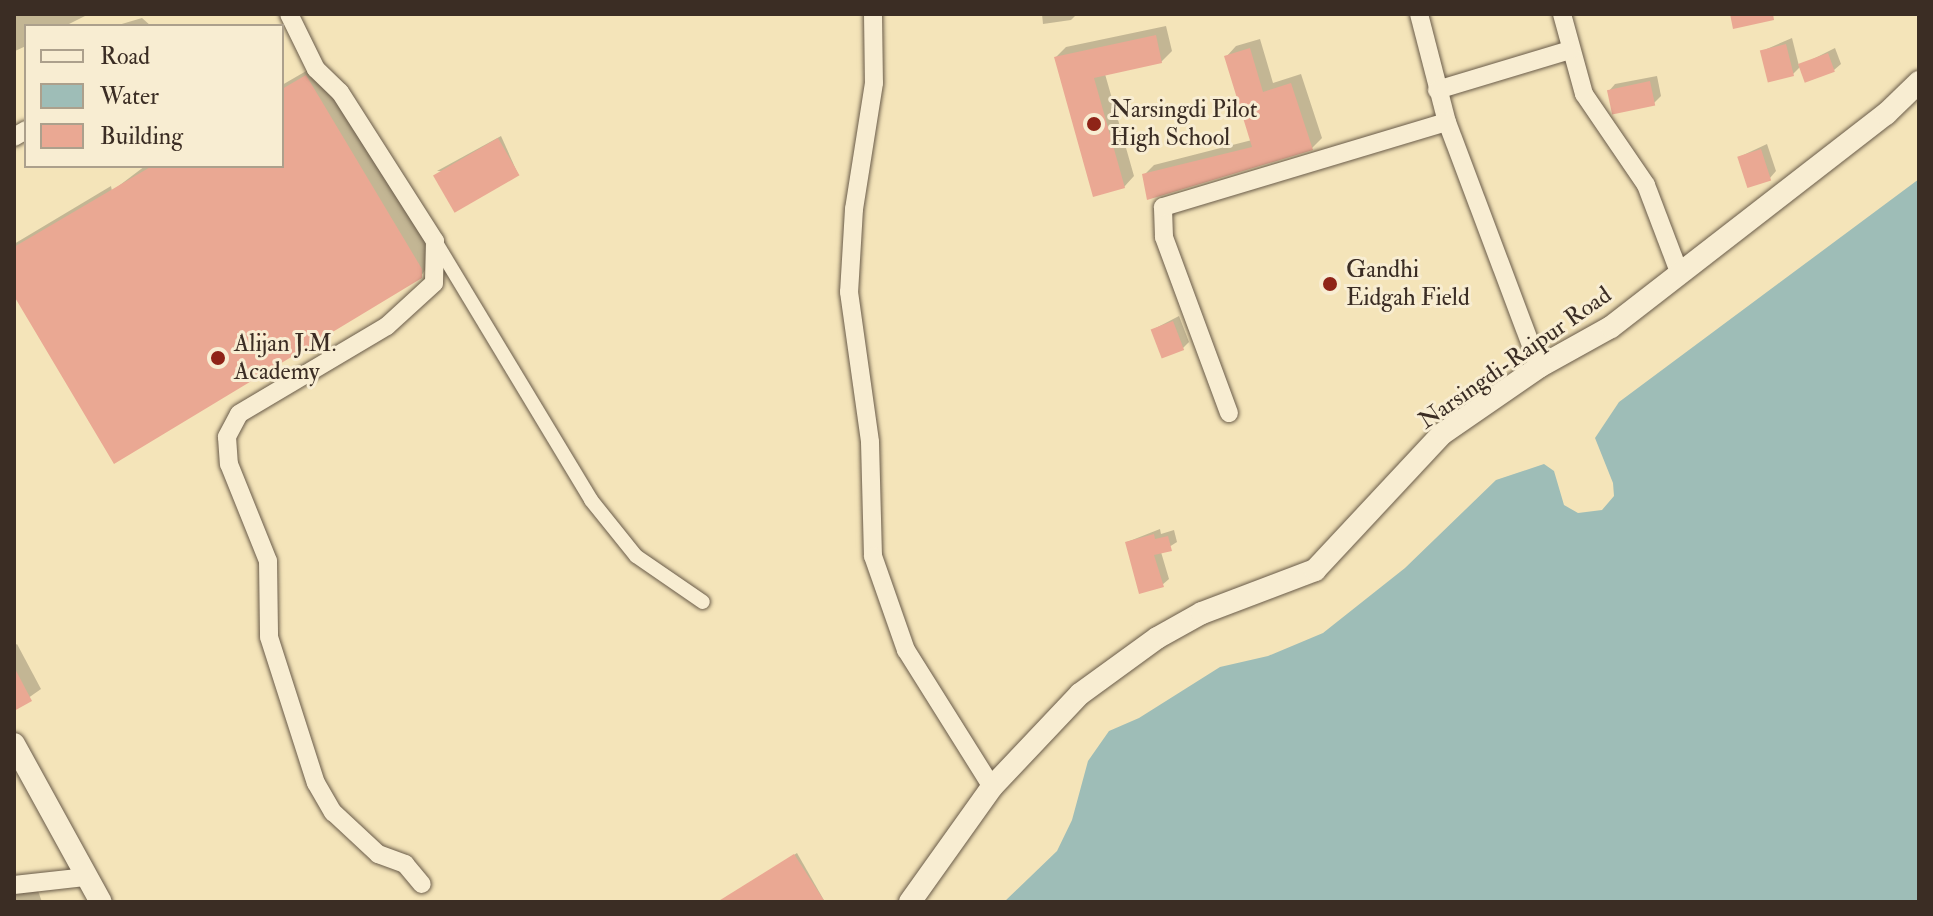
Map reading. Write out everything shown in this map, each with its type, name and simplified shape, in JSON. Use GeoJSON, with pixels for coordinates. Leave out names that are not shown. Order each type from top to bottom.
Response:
{"type":"FeatureCollection","features":[{"type":"Feature","properties":{"kind":"street"},"geometry":{"type":"LineString","coordinates":[[289,14],[316,69],[340,92],[435,241],[591,500],[636,556],[703,602]]}},
{"type":"Feature","properties":{"kind":"street"},"geometry":{"type":"LineString","coordinates":[[873,14],[875,72],[854,209],[849,292],[870,442],[873,556],[906,650],[992,787]]}},
{"type":"Feature","properties":{"kind":"street"},"geometry":{"type":"LineString","coordinates":[[1419,14],[1447,122],[1539,367]]}},
{"type":"Feature","properties":{"kind":"street"},"geometry":{"type":"LineString","coordinates":[[1562,14],[1584,94],[1646,185],[1679,272]]}},
{"type":"Feature","properties":{"kind":"street"},"geometry":{"type":"LineString","coordinates":[[1437,90],[1570,50]]}},
{"type":"Feature","properties":{"kind":"street","name":"Narsingdi-Raipur Road"},"geometry":{"type":"LineString","coordinates":[[910,902],[992,787],[1080,694],[1157,638],[1202,613],[1315,570],[1442,434],[1539,367],[1611,327],[1886,114],[1919,82]]}},
{"type":"Feature","properties":{"kind":"street"},"geometry":{"type":"LineString","coordinates":[[1229,413],[1164,237],[1163,207],[1447,122]]}},
{"type":"Feature","properties":{"kind":"street"},"geometry":{"type":"LineString","coordinates":[[422,884],[405,864],[378,854],[333,812],[316,783],[269,637],[268,561],[229,464],[227,437],[239,414],[387,326],[419,298],[434,283],[435,241]]}},
{"type":"Feature","properties":{"kind":"street"},"geometry":{"type":"LineString","coordinates":[[14,744],[101,902]]}},
{"type":"Feature","properties":{"kind":"street"},"geometry":{"type":"LineString","coordinates":[[14,885],[85,877]]}},
{"type":"Feature","properties":{"kind":"water"},"geometry":{"type":"Polygon","coordinates":[[[1919,179],[1919,902],[1004,902],[1057,851],[1072,820],[1088,761],[1109,731],[1139,718],[1220,667],[1268,656],[1323,633],[1405,568],[1496,480],[1544,464],[1554,471],[1564,505],[1578,513],[1602,510],[1614,496],[1613,483],[1595,438],[1619,402],[1919,179]]]}},
{"type":"Feature","properties":{"kind":"building"},"geometry":{"type":"Polygon","coordinates":[[[1730,14],[1773,14],[1774,20],[1733,29],[1730,14]]]}},
{"type":"Feature","properties":{"kind":"building"},"geometry":{"type":"Polygon","coordinates":[[[1156,35],[1162,63],[1094,78],[1125,188],[1093,197],[1054,57],[1156,35]]]}},
{"type":"Feature","properties":{"kind":"building"},"geometry":{"type":"Polygon","coordinates":[[[1786,44],[1794,76],[1768,83],[1760,51],[1786,44]]]}},
{"type":"Feature","properties":{"kind":"building"},"geometry":{"type":"Polygon","coordinates":[[[1250,48],[1263,92],[1291,83],[1313,150],[1147,200],[1142,174],[1252,147],[1224,56],[1250,48]]]}},
{"type":"Feature","properties":{"kind":"building"},"geometry":{"type":"Polygon","coordinates":[[[1828,53],[1835,72],[1805,83],[1798,64],[1828,53]]]}},
{"type":"Feature","properties":{"kind":"building"},"geometry":{"type":"Polygon","coordinates":[[[306,75],[422,269],[422,278],[114,464],[14,296],[14,247],[149,168],[284,168],[284,88],[306,75]]]}},
{"type":"Feature","properties":{"kind":"building"},"geometry":{"type":"Polygon","coordinates":[[[1650,81],[1655,105],[1612,115],[1607,90],[1650,81]]]}},
{"type":"Feature","properties":{"kind":"building"},"geometry":{"type":"Polygon","coordinates":[[[498,138],[520,175],[455,213],[433,176],[498,138]]]}},
{"type":"Feature","properties":{"kind":"building"},"geometry":{"type":"Polygon","coordinates":[[[1761,149],[1771,180],[1747,188],[1737,157],[1761,149]]]}},
{"type":"Feature","properties":{"kind":"building"},"geometry":{"type":"Polygon","coordinates":[[[1173,321],[1184,350],[1162,359],[1151,330],[1173,321]]]}},
{"type":"Feature","properties":{"kind":"building"},"geometry":{"type":"Polygon","coordinates":[[[1154,534],[1155,539],[1168,536],[1172,551],[1154,555],[1164,587],[1139,594],[1125,542],[1154,534]]]}},
{"type":"Feature","properties":{"kind":"building"},"geometry":{"type":"Polygon","coordinates":[[[14,667],[32,701],[14,711],[14,667]]]}},
{"type":"Feature","properties":{"kind":"building"},"geometry":{"type":"Polygon","coordinates":[[[794,854],[825,902],[717,902],[794,854]]]}},
{"type":"Feature","properties":{"kind":"place","name":"Narsingdi Pilot High School"},"geometry":{"type":"Point","coordinates":[1094,124]}},
{"type":"Feature","properties":{"kind":"place","name":"Gandhi Eidgah Field"},"geometry":{"type":"Point","coordinates":[1330,284]}},
{"type":"Feature","properties":{"kind":"place","name":"Alijan J.M. Academy"},"geometry":{"type":"Point","coordinates":[218,358]}}]}
